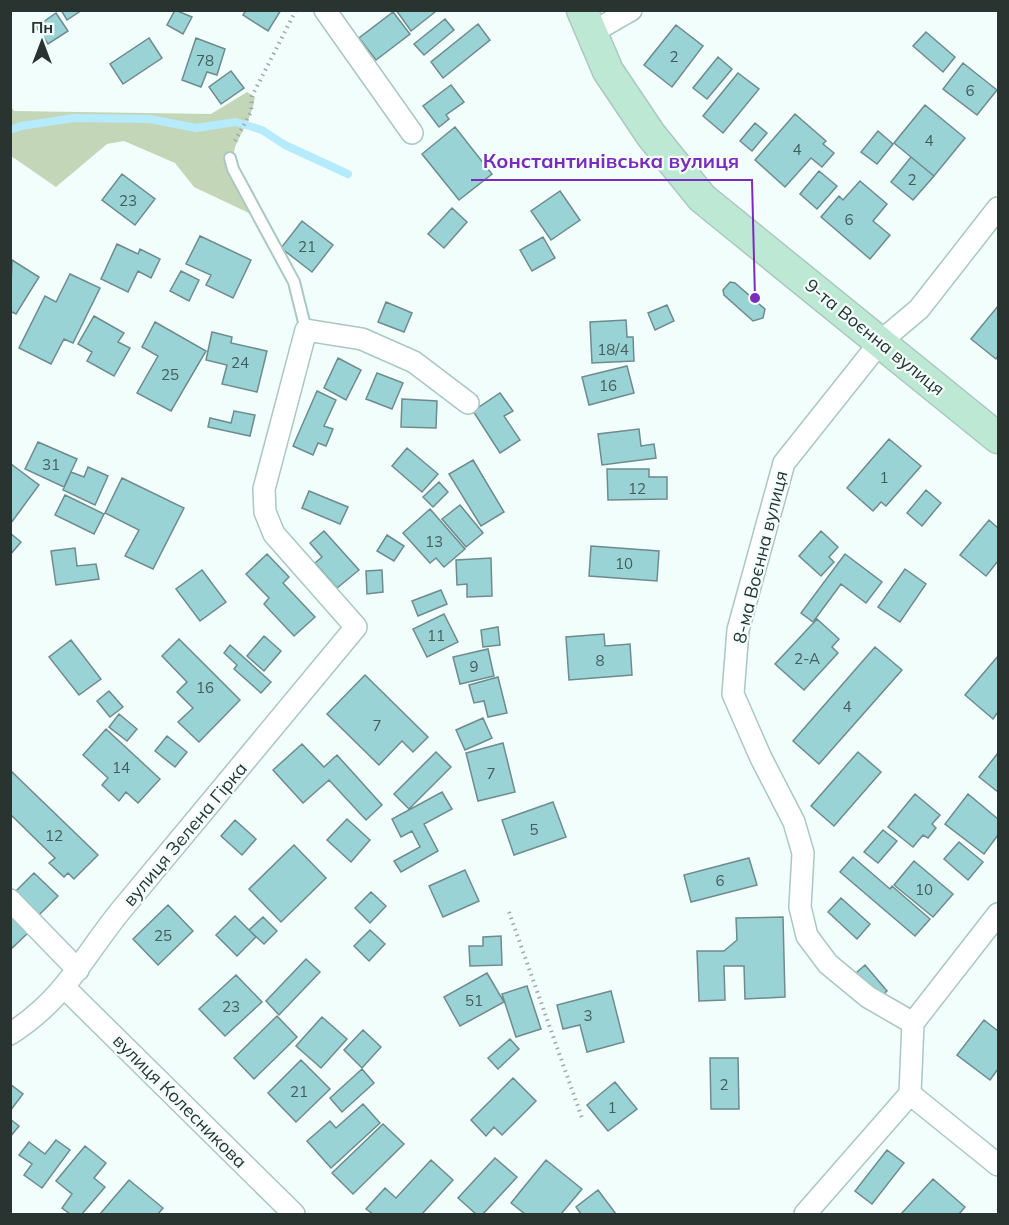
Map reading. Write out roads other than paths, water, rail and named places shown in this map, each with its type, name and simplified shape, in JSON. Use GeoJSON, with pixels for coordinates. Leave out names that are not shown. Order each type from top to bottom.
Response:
{"type":"FeatureCollection","features":[{"type":"Feature","properties":{"kind":"street"},"geometry":{"type":"LineString","coordinates":[[325,10],[412,133]]}},
{"type":"Feature","properties":{"kind":"street"},"geometry":{"type":"LineString","coordinates":[[586,22],[631,10]]}},
{"type":"Feature","properties":{"kind":"street","name":"9-та Воєнна вулиця"},"geometry":{"type":"LineString","coordinates":[[586,22],[608,71],[651,135],[702,198],[999,438]]}},
{"type":"Feature","properties":{"kind":"street","name":"8-ма Воєнна вулиця"},"geometry":{"type":"LineString","coordinates":[[912,1023],[868,997],[828,964],[807,936],[800,907],[803,853],[794,822],[761,758],[733,694],[738,630],[784,463],[881,341],[920,309],[999,208]]}},
{"type":"Feature","properties":{"kind":"street"},"geometry":{"type":"LineString","coordinates":[[306,330],[362,339],[414,362],[468,403]]}},
{"type":"Feature","properties":{"kind":"street","name":"вулиця Зелена Гірка"},"geometry":{"type":"LineString","coordinates":[[10,1034],[36,1018],[65,988],[109,925],[356,627],[274,534],[265,512],[264,489],[306,330]]}},
{"type":"Feature","properties":{"kind":"street"},"geometry":{"type":"LineString","coordinates":[[10,900],[78,970]]}},
{"type":"Feature","properties":{"kind":"street"},"geometry":{"type":"LineString","coordinates":[[807,1214],[910,1094],[912,1023],[999,914]]}},
{"type":"Feature","properties":{"kind":"street","name":"вулиця Колесникова"},"geometry":{"type":"LineString","coordinates":[[65,988],[294,1215]]}},
{"type":"Feature","properties":{"kind":"street"},"geometry":{"type":"LineString","coordinates":[[910,1094],[999,1165]]}},
{"type":"Feature","properties":{"kind":"lane"},"geometry":{"type":"LineString","coordinates":[[230,158],[233,169],[294,282],[306,330]]}},
{"type":"Feature","properties":{"kind":"waterway"},"geometry":{"type":"LineString","coordinates":[[10,130],[21,126],[74,118],[150,119],[196,128],[236,122],[262,130],[285,145],[348,174]]}},
{"type":"Feature","properties":{"kind":"place","name":"Константинівська вулиця"},"geometry":{"type":"Point","coordinates":[755,298]}}]}
